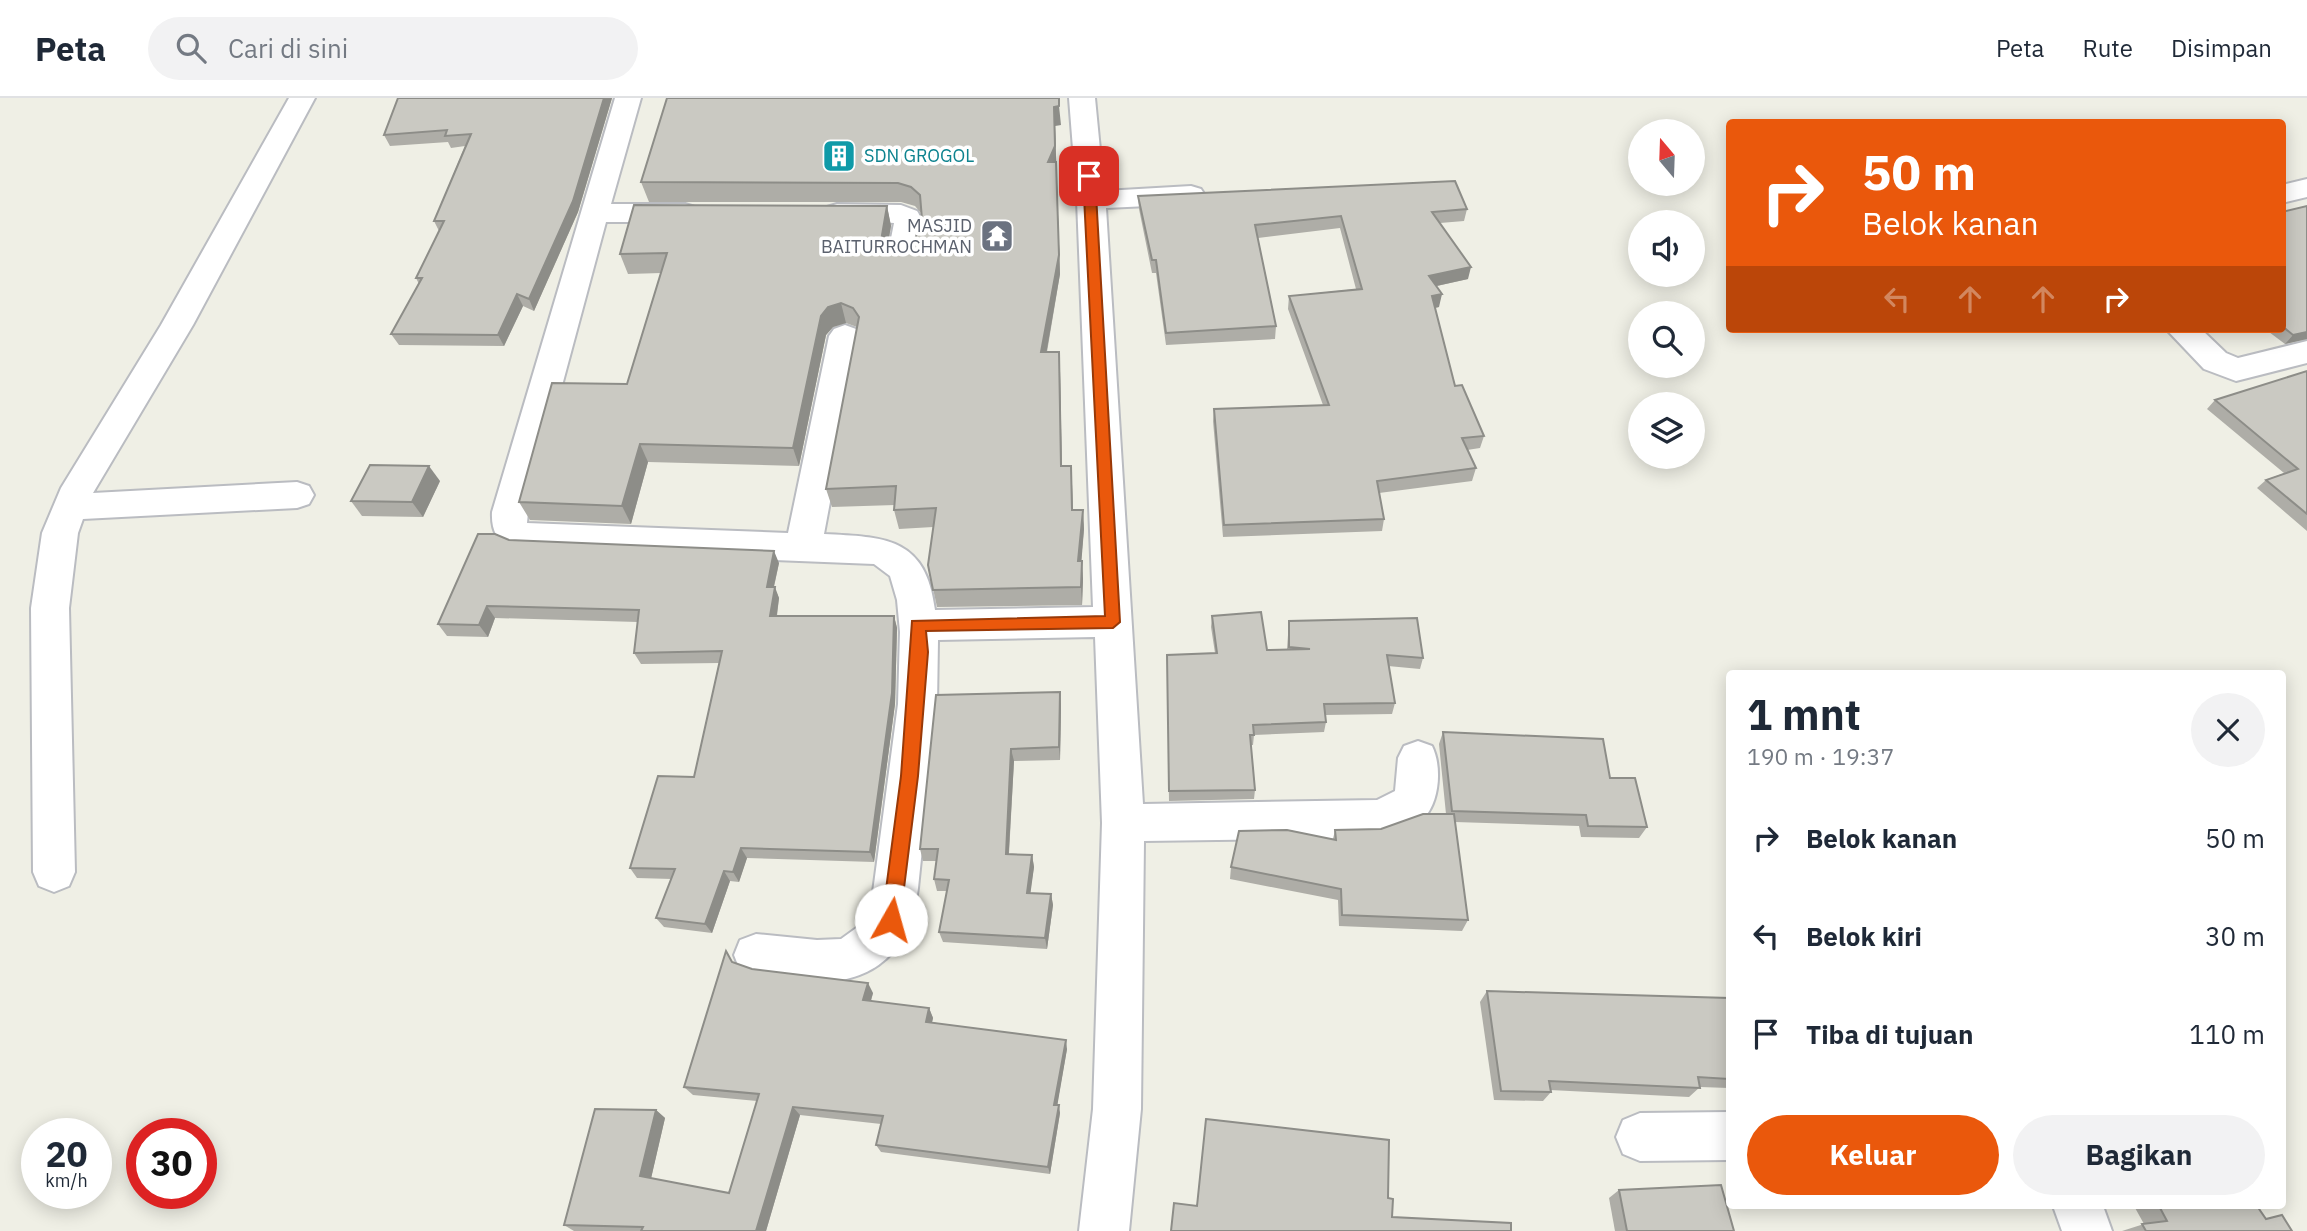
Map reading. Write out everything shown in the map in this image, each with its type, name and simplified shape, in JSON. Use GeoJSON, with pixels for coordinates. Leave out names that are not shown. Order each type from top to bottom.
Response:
{"type":"FeatureCollection","features":[{"type":"Feature","properties":{"kind":"street"},"geometry":{"type":"LineString","coordinates":[[54,872],[50,608],[60,533],[69,507],[177,325],[302,98]]}},
{"type":"Feature","properties":{"kind":"street"},"geometry":{"type":"LineString","coordinates":[[628,98],[510,512],[509,526],[517,536],[546,539],[875,550],[898,560],[907,572],[918,625],[920,652],[909,776],[891,920],[870,945],[852,958],[833,962],[756,955]]}},
{"type":"Feature","properties":{"kind":"street"},"geometry":{"type":"LineString","coordinates":[[1082,98],[1091,200],[1123,823],[1117,1109],[1104,1231]]}},
{"type":"Feature","properties":{"kind":"street"},"geometry":{"type":"LineString","coordinates":[[2286,193],[2307,188]]}},
{"type":"Feature","properties":{"kind":"street"},"geometry":{"type":"LineString","coordinates":[[1091,200],[1214,194]]}},
{"type":"Feature","properties":{"kind":"street"},"geometry":{"type":"LineString","coordinates":[[594,213],[715,213]]}},
{"type":"Feature","properties":{"kind":"street"},"geometry":{"type":"LineString","coordinates":[[810,213],[901,214],[907,217],[909,226],[902,259]]}},
{"type":"Feature","properties":{"kind":"street"},"geometry":{"type":"LineString","coordinates":[[2186,333],[2215,361],[2236,370],[2307,352]]}},
{"type":"Feature","properties":{"kind":"street"},"geometry":{"type":"LineString","coordinates":[[803,548],[845,336]]}},
{"type":"Feature","properties":{"kind":"street"},"geometry":{"type":"LineString","coordinates":[[69,507],[298,495]]}},
{"type":"Feature","properties":{"kind":"street"},"geometry":{"type":"LineString","coordinates":[[918,625],[1113,622]]}},
{"type":"Feature","properties":{"kind":"street"},"geometry":{"type":"LineString","coordinates":[[1123,823],[1377,819],[1403,813],[1415,799],[1418,758]]}},
{"type":"Feature","properties":{"kind":"street"},"geometry":{"type":"LineString","coordinates":[[1640,1136],[1726,1136]]}},
{"type":"Feature","properties":{"kind":"street"},"geometry":{"type":"LineString","coordinates":[[2079,1209],[2087,1231]]}},
{"type":"Feature","properties":{"kind":"building"},"geometry":{"type":"Polygon","coordinates":[[[398,98],[604,98],[573,201],[529,299],[517,294],[498,335],[391,334],[422,278],[416,278],[444,221],[434,221],[471,134],[445,136],[447,130],[384,135],[398,98]]]}},
{"type":"Feature","properties":{"kind":"building"},"geometry":{"type":"Polygon","coordinates":[[[667,98],[1059,98],[1059,106],[1054,107],[1055,146],[1048,162],[1056,162],[1059,255],[1041,352],[1059,352],[1061,466],[1071,466],[1072,510],[1083,510],[1078,561],[1082,561],[1081,587],[933,590],[928,565],[936,508],[894,510],[896,486],[826,489],[859,317],[853,308],[841,303],[828,307],[821,316],[793,448],[640,444],[622,506],[519,502],[552,383],[627,384],[667,253],[620,254],[634,205],[887,206],[881,241],[887,249],[898,251],[912,248],[922,219],[920,195],[911,187],[898,183],[641,182],[667,98]]]}},
{"type":"Feature","properties":{"kind":"building"},"geometry":{"type":"Polygon","coordinates":[[[1455,181],[1467,209],[1432,212],[1471,267],[1429,276],[1442,294],[1432,296],[1455,386],[1462,385],[1484,436],[1462,438],[1476,468],[1377,481],[1384,519],[1224,525],[1214,409],[1329,405],[1289,296],[1362,289],[1341,216],[1255,225],[1276,326],[1166,333],[1156,260],[1152,260],[1138,196],[1455,181]]]}},
{"type":"Feature","properties":{"kind":"building"},"geometry":{"type":"Polygon","coordinates":[[[2307,206],[2307,332],[2293,335],[2286,329],[2286,211],[2307,206]]]}},
{"type":"Feature","properties":{"kind":"building"},"geometry":{"type":"Polygon","coordinates":[[[2307,371],[2307,514],[2266,480],[2298,469],[2215,400],[2307,371]]]}},
{"type":"Feature","properties":{"kind":"building"},"geometry":{"type":"Polygon","coordinates":[[[370,465],[429,466],[412,502],[351,501],[370,465]]]}},
{"type":"Feature","properties":{"kind":"building"},"geometry":{"type":"Polygon","coordinates":[[[478,534],[495,534],[509,540],[774,551],[767,587],[775,587],[770,616],[894,616],[892,693],[870,852],[741,848],[733,872],[724,871],[705,924],[656,918],[675,869],[630,868],[658,776],[694,777],[722,651],[634,653],[639,610],[487,606],[479,625],[438,624],[478,534]]]}},
{"type":"Feature","properties":{"kind":"building"},"geometry":{"type":"Polygon","coordinates":[[[1261,612],[1267,650],[1310,649],[1289,647],[1289,621],[1417,618],[1423,658],[1387,655],[1395,703],[1324,704],[1326,722],[1253,725],[1254,735],[1250,735],[1255,790],[1169,791],[1167,655],[1217,653],[1212,616],[1261,612]]]}},
{"type":"Feature","properties":{"kind":"building"},"geometry":{"type":"Polygon","coordinates":[[[1060,692],[1059,747],[1011,749],[1006,854],[1032,855],[1027,893],[1051,894],[1045,938],[939,932],[949,880],[934,879],[938,849],[920,849],[936,695],[1060,692]]]}},
{"type":"Feature","properties":{"kind":"building"},"geometry":{"type":"Polygon","coordinates":[[[1443,732],[1603,739],[1610,778],[1635,778],[1647,827],[1588,826],[1586,815],[1452,811],[1443,732]]]}},
{"type":"Feature","properties":{"kind":"building"},"geometry":{"type":"Polygon","coordinates":[[[1423,814],[1454,814],[1468,920],[1342,915],[1341,889],[1231,867],[1239,831],[1287,830],[1336,840],[1335,830],[1381,829],[1423,814]]]}},
{"type":"Feature","properties":{"kind":"building"},"geometry":{"type":"Polygon","coordinates":[[[726,951],[732,962],[752,969],[868,983],[863,1000],[929,1008],[926,1022],[1066,1040],[1054,1105],[1059,1105],[1048,1167],[876,1145],[883,1116],[793,1107],[756,1231],[641,1231],[643,1227],[564,1225],[595,1109],[656,1110],[640,1176],[729,1193],[759,1094],[684,1087],[726,951]]]}},
{"type":"Feature","properties":{"kind":"building"},"geometry":{"type":"Polygon","coordinates":[[[1487,991],[1726,998],[1726,1079],[1698,1077],[1700,1088],[1549,1081],[1551,1092],[1501,1091],[1487,991]]]}},
{"type":"Feature","properties":{"kind":"building"},"geometry":{"type":"Polygon","coordinates":[[[1206,1119],[1389,1140],[1388,1198],[1393,1199],[1392,1217],[1511,1223],[1511,1231],[1171,1231],[1174,1203],[1197,1206],[1206,1119]]]}},
{"type":"Feature","properties":{"kind":"building"},"geometry":{"type":"Polygon","coordinates":[[[1721,1185],[1734,1231],[1627,1231],[1619,1190],[1721,1185]]]}},
{"type":"Feature","properties":{"kind":"building"},"geometry":{"type":"Polygon","coordinates":[[[2161,1209],[2259,1209],[2266,1219],[2282,1215],[2292,1231],[2146,1231],[2142,1224],[2167,1221],[2161,1209]]]}},
{"type":"Feature","properties":{"kind":"place","name":"SDN GROGOL"},"geometry":{"type":"Point","coordinates":[839,156]}},
{"type":"Feature","properties":{"kind":"place","name":"MASJID BAITURROCHMAN"},"geometry":{"type":"Point","coordinates":[997,236]}},
{"type":"Feature","properties":{"kind":"route"},"geometry":{"type":"LineString","coordinates":[[891,920],[909,776],[920,652],[918,625],[1113,622],[1089,176]]}}]}
